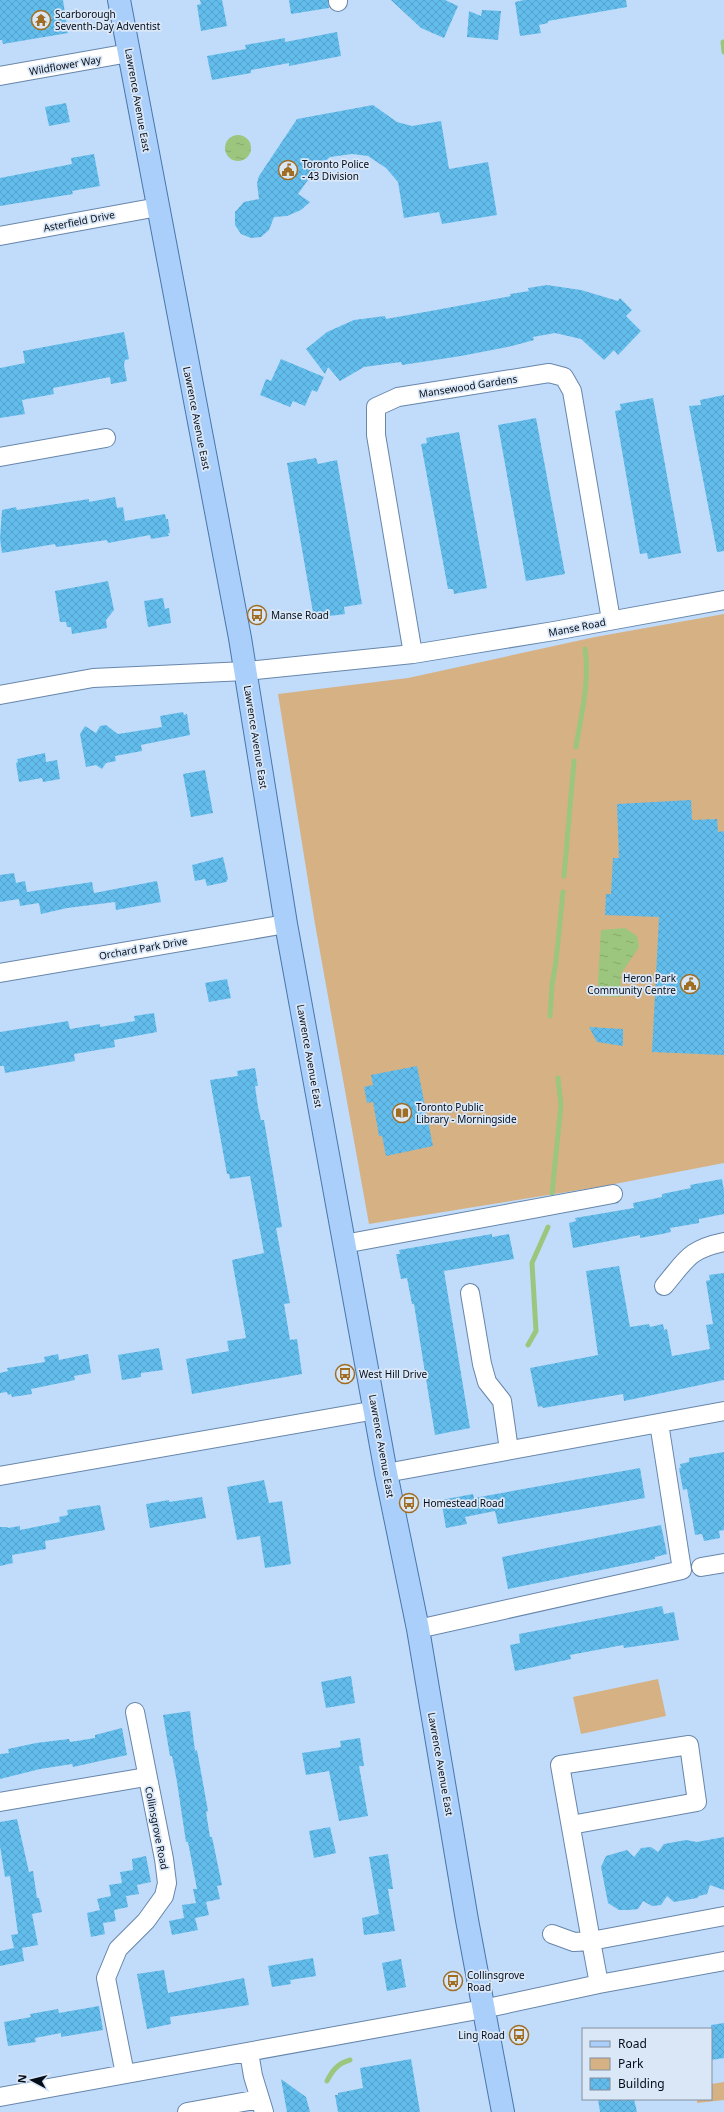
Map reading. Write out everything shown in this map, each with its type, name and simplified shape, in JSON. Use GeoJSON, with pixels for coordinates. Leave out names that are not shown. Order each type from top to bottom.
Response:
{"type":"FeatureCollection","features":[{"type":"Feature","properties":{"kind":"main road","name":"Lawrence Avenue East"},"geometry":{"type":"LineString","coordinates":[[119,0],[246,671],[286,924],[344,1244],[376,1410],[386,1473],[418,1629],[503,2112]]}},
{"type":"Feature","properties":{"kind":"street","name":"Wildflower Way"},"geometry":{"type":"LineString","coordinates":[[0,76],[129,53]]}},
{"type":"Feature","properties":{"kind":"street","name":"Asterfield Drive"},"geometry":{"type":"LineString","coordinates":[[0,236],[158,207]]}},
{"type":"Feature","properties":{"kind":"street","name":"Mansewood Gardens"},"geometry":{"type":"LineString","coordinates":[[413,654],[376,436],[376,407],[398,397],[549,373],[564,376],[572,391],[611,620]]}},
{"type":"Feature","properties":{"kind":"street"},"geometry":{"type":"LineString","coordinates":[[0,457],[106,438]]}},
{"type":"Feature","properties":{"kind":"street","name":"Manse Road"},"geometry":{"type":"LineString","coordinates":[[0,694],[93,678],[246,671],[413,654],[554,631],[724,600]]}},
{"type":"Feature","properties":{"kind":"street","name":"Orchard Park Drive"},"geometry":{"type":"LineString","coordinates":[[0,973],[286,924]]}},
{"type":"Feature","properties":{"kind":"street"},"geometry":{"type":"LineString","coordinates":[[344,1244],[613,1194]]}},
{"type":"Feature","properties":{"kind":"street"},"geometry":{"type":"LineString","coordinates":[[664,1286],[693,1252],[703,1247],[724,1242]]}},
{"type":"Feature","properties":{"kind":"street"},"geometry":{"type":"LineString","coordinates":[[470,1293],[482,1364],[488,1382],[502,1401],[509,1450]]}},
{"type":"Feature","properties":{"kind":"street"},"geometry":{"type":"LineString","coordinates":[[0,1476],[376,1410]]}},
{"type":"Feature","properties":{"kind":"street"},"geometry":{"type":"LineString","coordinates":[[386,1473],[724,1411]]}},
{"type":"Feature","properties":{"kind":"street"},"geometry":{"type":"LineString","coordinates":[[418,1629],[682,1570],[659,1423]]}},
{"type":"Feature","properties":{"kind":"street"},"geometry":{"type":"LineString","coordinates":[[701,1567],[724,1563]]}},
{"type":"Feature","properties":{"kind":"street","name":"Collinsgrove Road"},"geometry":{"type":"LineString","coordinates":[[125,2074],[106,1978],[118,1949],[146,1921],[164,1896],[167,1883],[164,1859],[146,1777],[135,1712]]}},
{"type":"Feature","properties":{"kind":"street"},"geometry":{"type":"LineString","coordinates":[[571,1825],[697,1802],[689,1745],[560,1766],[599,1984]]}},
{"type":"Feature","properties":{"kind":"street","name":"Collinsgrove Road"},"geometry":{"type":"LineString","coordinates":[[0,1802],[146,1777]]}},
{"type":"Feature","properties":{"kind":"street"},"geometry":{"type":"LineString","coordinates":[[552,1934],[574,1942],[592,1941],[724,1916]]}},
{"type":"Feature","properties":{"kind":"street"},"geometry":{"type":"LineString","coordinates":[[0,2097],[484,2009],[599,1984],[724,1961]]}},
{"type":"Feature","properties":{"kind":"street"},"geometry":{"type":"LineString","coordinates":[[187,2112],[262,2106],[252,2076],[249,2052]]}},
{"type":"Feature","properties":{"kind":"green space"},"geometry":{"type":"Polygon","coordinates":[[[724,614],[724,1163],[604,1186],[369,1224],[315,924],[278,694],[408,678],[595,637],[724,614]]]}},
{"type":"Feature","properties":{"kind":"green space"},"geometry":{"type":"Polygon","coordinates":[[[658,1679],[666,1716],[581,1734],[573,1697],[658,1679]]]}},
{"type":"Feature","properties":{"kind":"green space"},"geometry":{"type":"Polygon","coordinates":[[[724,2082],[724,2100],[697,2103],[697,2100],[712,2100],[712,2084],[724,2082]]]}},
{"type":"Feature","properties":{"kind":"water"},"geometry":{"type":"Polygon","coordinates":[[[238,135],[247,139],[251,148],[247,157],[238,161],[229,157],[225,148],[229,139],[238,135]]]}},
{"type":"Feature","properties":{"kind":"water"},"geometry":{"type":"Polygon","coordinates":[[[625,928],[637,936],[639,947],[621,974],[620,997],[597,996],[601,930],[625,928]]]}},
{"type":"Feature","properties":{"kind":"building","name":"Scarborough Seventh-Day Adventist"},"geometry":{"type":"Polygon","coordinates":[[[0,0],[63,0],[68,33],[3,44],[2,40],[0,40],[0,0]]]}},
{"type":"Feature","properties":{"kind":"building"},"geometry":{"type":"Polygon","coordinates":[[[200,0],[222,0],[227,26],[201,31],[197,5],[201,4],[200,0]]]}},
{"type":"Feature","properties":{"kind":"building"},"geometry":{"type":"Polygon","coordinates":[[[289,0],[328,0],[329,8],[291,14],[289,0]]]}},
{"type":"Feature","properties":{"kind":"building"},"geometry":{"type":"Polygon","coordinates":[[[391,0],[445,0],[458,6],[444,38],[421,28],[391,0]]]}},
{"type":"Feature","properties":{"kind":"building"},"geometry":{"type":"Polygon","coordinates":[[[524,0],[626,0],[627,7],[548,21],[548,23],[539,25],[541,33],[520,36],[515,2],[524,0]]]}},
{"type":"Feature","properties":{"kind":"building"},"geometry":{"type":"Polygon","coordinates":[[[482,10],[501,11],[498,40],[467,37],[469,11],[481,16],[482,10]]]}},
{"type":"Feature","properties":{"kind":"building"},"geometry":{"type":"Polygon","coordinates":[[[337,32],[341,56],[289,66],[289,63],[251,70],[251,73],[212,80],[207,56],[246,49],[245,45],[285,38],[285,42],[337,32]]]}},
{"type":"Feature","properties":{"kind":"building"},"geometry":{"type":"Polygon","coordinates":[[[66,103],[70,122],[49,126],[45,107],[66,103]]]}},
{"type":"Feature","properties":{"kind":"building","name":"Toronto Police - 43 Division"},"geometry":{"type":"Polygon","coordinates":[[[373,105],[397,122],[412,126],[441,121],[449,169],[488,162],[497,215],[442,224],[439,212],[404,218],[398,182],[386,168],[368,156],[352,154],[330,157],[315,170],[298,194],[310,202],[301,210],[287,216],[274,217],[269,230],[261,237],[251,238],[241,234],[235,225],[235,212],[244,202],[259,199],[257,183],[259,176],[297,119],[373,105]]]}},
{"type":"Feature","properties":{"kind":"building"},"geometry":{"type":"Polygon","coordinates":[[[94,154],[100,186],[72,191],[73,194],[0,206],[0,178],[72,164],[71,158],[94,154]]]}},
{"type":"Feature","properties":{"kind":"building"},"geometry":{"type":"Polygon","coordinates":[[[547,285],[581,290],[618,301],[620,298],[632,310],[626,316],[641,331],[618,355],[614,350],[604,360],[581,339],[555,333],[533,337],[534,340],[512,346],[461,356],[402,365],[401,362],[364,367],[340,381],[328,367],[325,374],[306,349],[327,332],[354,320],[385,316],[386,319],[436,310],[511,296],[510,294],[529,291],[528,288],[547,285]]]}},
{"type":"Feature","properties":{"kind":"building"},"geometry":{"type":"Polygon","coordinates":[[[124,332],[129,359],[125,360],[124,365],[127,381],[111,384],[110,377],[53,388],[54,394],[22,400],[25,414],[0,418],[0,368],[25,363],[23,351],[124,332]]]}},
{"type":"Feature","properties":{"kind":"building"},"geometry":{"type":"Polygon","coordinates":[[[281,359],[324,377],[317,392],[312,390],[305,406],[293,401],[290,407],[260,395],[266,379],[271,381],[281,359]]]}},
{"type":"Feature","properties":{"kind":"building"},"geometry":{"type":"Polygon","coordinates":[[[724,395],[724,551],[717,552],[689,406],[701,405],[700,400],[724,395]]]}},
{"type":"Feature","properties":{"kind":"building"},"geometry":{"type":"Polygon","coordinates":[[[653,398],[681,553],[648,559],[647,553],[640,554],[615,411],[621,410],[620,404],[653,398]]]}},
{"type":"Feature","properties":{"kind":"building"},"geometry":{"type":"Polygon","coordinates":[[[536,418],[565,574],[526,581],[498,425],[536,418]]]}},
{"type":"Feature","properties":{"kind":"building"},"geometry":{"type":"Polygon","coordinates":[[[459,432],[487,588],[454,594],[453,589],[448,589],[421,444],[427,443],[426,438],[459,432]]]}},
{"type":"Feature","properties":{"kind":"building"},"geometry":{"type":"Polygon","coordinates":[[[316,458],[318,464],[337,460],[362,604],[344,607],[345,614],[314,618],[287,463],[316,458]]]}},
{"type":"Feature","properties":{"kind":"building"},"geometry":{"type":"Polygon","coordinates":[[[115,497],[117,508],[123,507],[125,521],[165,514],[166,519],[168,519],[169,536],[151,539],[150,535],[108,543],[107,540],[56,547],[55,544],[2,553],[0,539],[2,510],[16,507],[17,510],[89,499],[89,502],[115,497]]]}},
{"type":"Feature","properties":{"kind":"building"},"geometry":{"type":"Polygon","coordinates":[[[108,581],[114,610],[106,620],[107,628],[72,634],[71,627],[67,627],[66,622],[60,622],[55,591],[108,581]]]}},
{"type":"Feature","properties":{"kind":"building"},"geometry":{"type":"Polygon","coordinates":[[[163,598],[165,609],[169,608],[171,623],[148,627],[144,601],[163,598]]]}},
{"type":"Feature","properties":{"kind":"building"},"geometry":{"type":"Polygon","coordinates":[[[183,712],[184,715],[187,714],[190,735],[141,745],[142,751],[115,756],[116,761],[106,763],[102,769],[96,765],[86,767],[80,734],[85,726],[96,733],[100,726],[106,725],[118,734],[162,727],[160,716],[183,712]]]}},
{"type":"Feature","properties":{"kind":"building"},"geometry":{"type":"Polygon","coordinates":[[[45,753],[46,762],[57,760],[60,779],[43,782],[42,778],[19,782],[16,763],[18,762],[17,759],[45,753]]]}},
{"type":"Feature","properties":{"kind":"building"},"geometry":{"type":"Polygon","coordinates":[[[205,770],[213,813],[191,817],[183,774],[205,770]]]}},
{"type":"Feature","properties":{"kind":"building","name":"Heron Park Community Centre"},"geometry":{"type":"Polygon","coordinates":[[[691,800],[692,820],[717,819],[718,832],[724,831],[724,1055],[652,1052],[659,917],[605,915],[606,894],[611,894],[613,858],[619,858],[617,804],[691,800]]]}},
{"type":"Feature","properties":{"kind":"building"},"geometry":{"type":"Polygon","coordinates":[[[223,857],[228,879],[226,882],[207,886],[205,879],[195,881],[192,865],[223,857]]]}},
{"type":"Feature","properties":{"kind":"building"},"geometry":{"type":"Polygon","coordinates":[[[14,873],[16,883],[25,881],[27,892],[92,882],[94,893],[157,881],[161,902],[116,910],[115,902],[67,908],[41,914],[39,903],[20,906],[19,899],[0,902],[0,875],[14,873]]]}},
{"type":"Feature","properties":{"kind":"building"},"geometry":{"type":"Polygon","coordinates":[[[227,979],[231,998],[209,1002],[205,983],[227,979]]]}},
{"type":"Feature","properties":{"kind":"building"},"geometry":{"type":"Polygon","coordinates":[[[154,1013],[157,1032],[114,1040],[115,1047],[74,1054],[75,1061],[5,1073],[4,1066],[0,1066],[0,1032],[68,1021],[70,1029],[100,1024],[100,1027],[135,1021],[134,1016],[154,1013]]]}},
{"type":"Feature","properties":{"kind":"building"},"geometry":{"type":"Polygon","coordinates":[[[589,1027],[623,1029],[623,1046],[597,1042],[589,1027]]]}},
{"type":"Feature","properties":{"kind":"building","name":"Toronto Public Library - Morningside"},"geometry":{"type":"Polygon","coordinates":[[[417,1066],[433,1146],[386,1156],[382,1136],[379,1136],[373,1102],[367,1103],[364,1087],[373,1085],[371,1075],[417,1066]]]}},
{"type":"Feature","properties":{"kind":"building"},"geometry":{"type":"Polygon","coordinates":[[[255,1068],[258,1086],[255,1086],[258,1107],[261,1120],[264,1120],[282,1227],[276,1228],[290,1303],[284,1304],[290,1340],[297,1339],[302,1374],[192,1394],[186,1359],[229,1351],[227,1341],[246,1338],[232,1260],[264,1253],[250,1176],[230,1179],[229,1174],[227,1174],[210,1080],[238,1076],[237,1071],[255,1068]]]}},
{"type":"Feature","properties":{"kind":"building"},"geometry":{"type":"Polygon","coordinates":[[[722,1179],[724,1191],[724,1214],[699,1219],[699,1223],[670,1228],[671,1232],[640,1238],[640,1235],[573,1248],[569,1223],[576,1221],[575,1218],[634,1208],[633,1203],[662,1197],[662,1194],[691,1188],[690,1185],[722,1179]]]}},
{"type":"Feature","properties":{"kind":"building"},"geometry":{"type":"Polygon","coordinates":[[[492,1234],[492,1237],[509,1234],[514,1259],[444,1271],[470,1428],[435,1435],[414,1304],[412,1304],[407,1278],[401,1279],[396,1254],[400,1254],[399,1250],[492,1234]]]}},
{"type":"Feature","properties":{"kind":"building"},"geometry":{"type":"Polygon","coordinates":[[[619,1266],[630,1327],[649,1324],[650,1327],[663,1324],[664,1330],[667,1329],[672,1356],[710,1349],[706,1325],[713,1324],[706,1281],[710,1280],[709,1275],[724,1273],[724,1380],[624,1401],[623,1394],[543,1408],[542,1406],[538,1407],[530,1368],[598,1355],[586,1271],[619,1266]]]}},
{"type":"Feature","properties":{"kind":"building"},"geometry":{"type":"Polygon","coordinates":[[[159,1348],[163,1370],[141,1373],[141,1377],[122,1380],[118,1355],[159,1348]]]}},
{"type":"Feature","properties":{"kind":"building"},"geometry":{"type":"Polygon","coordinates":[[[58,1354],[59,1360],[88,1354],[91,1373],[74,1376],[75,1380],[31,1389],[32,1394],[12,1397],[11,1394],[8,1395],[7,1392],[0,1393],[0,1373],[8,1371],[7,1368],[45,1362],[44,1357],[58,1354]]]}},
{"type":"Feature","properties":{"kind":"building"},"geometry":{"type":"Polygon","coordinates":[[[724,1452],[724,1530],[719,1531],[720,1538],[704,1541],[702,1534],[695,1535],[687,1489],[683,1490],[679,1468],[681,1468],[680,1464],[689,1462],[689,1458],[724,1452]]]}},
{"type":"Feature","properties":{"kind":"building"},"geometry":{"type":"Polygon","coordinates":[[[640,1468],[645,1498],[498,1524],[495,1511],[465,1517],[467,1524],[446,1528],[441,1500],[473,1494],[474,1498],[640,1468]]]}},
{"type":"Feature","properties":{"kind":"building"},"geometry":{"type":"Polygon","coordinates":[[[264,1480],[269,1503],[282,1501],[291,1564],[265,1568],[260,1536],[237,1540],[227,1487],[264,1480]]]}},
{"type":"Feature","properties":{"kind":"building"},"geometry":{"type":"Polygon","coordinates":[[[202,1497],[206,1518],[150,1528],[146,1504],[202,1497]]]}},
{"type":"Feature","properties":{"kind":"building"},"geometry":{"type":"Polygon","coordinates":[[[100,1505],[105,1530],[45,1541],[46,1549],[12,1555],[13,1563],[0,1566],[0,1527],[8,1528],[20,1526],[20,1530],[60,1522],[59,1517],[68,1515],[67,1510],[100,1505]]]}},
{"type":"Feature","properties":{"kind":"building"},"geometry":{"type":"Polygon","coordinates":[[[661,1525],[667,1554],[655,1557],[655,1559],[508,1589],[502,1557],[661,1525]]]}},
{"type":"Feature","properties":{"kind":"building"},"geometry":{"type":"Polygon","coordinates":[[[662,1606],[664,1614],[674,1612],[679,1640],[624,1648],[623,1645],[570,1655],[571,1659],[515,1671],[510,1645],[520,1643],[519,1634],[662,1606]]]}},
{"type":"Feature","properties":{"kind":"building"},"geometry":{"type":"Polygon","coordinates":[[[351,1676],[355,1703],[326,1708],[321,1682],[351,1676]]]}},
{"type":"Feature","properties":{"kind":"building"},"geometry":{"type":"Polygon","coordinates":[[[190,1711],[195,1751],[197,1750],[208,1811],[206,1812],[210,1837],[212,1837],[222,1885],[217,1886],[220,1899],[206,1902],[209,1915],[195,1918],[198,1930],[172,1935],[169,1921],[184,1918],[182,1905],[196,1903],[193,1889],[197,1889],[188,1842],[186,1842],[177,1782],[172,1756],[170,1756],[163,1715],[190,1711]]]}},
{"type":"Feature","properties":{"kind":"building"},"geometry":{"type":"Polygon","coordinates":[[[122,1728],[127,1755],[73,1767],[72,1764],[40,1769],[0,1779],[0,1754],[9,1753],[8,1749],[36,1743],[69,1739],[70,1742],[95,1738],[95,1735],[122,1728]]]}},
{"type":"Feature","properties":{"kind":"building"},"geometry":{"type":"Polygon","coordinates":[[[360,1738],[364,1766],[359,1766],[368,1816],[339,1821],[329,1771],[306,1775],[302,1753],[341,1747],[340,1741],[360,1738]]]}},
{"type":"Feature","properties":{"kind":"building"},"geometry":{"type":"Polygon","coordinates":[[[17,1819],[29,1872],[33,1871],[37,1898],[39,1898],[42,1912],[32,1914],[38,1945],[22,1948],[24,1961],[0,1966],[0,1951],[14,1948],[11,1935],[18,1934],[10,1876],[5,1877],[0,1846],[0,1822],[17,1819]]]}},
{"type":"Feature","properties":{"kind":"building"},"geometry":{"type":"Polygon","coordinates":[[[330,1827],[336,1853],[314,1858],[309,1831],[330,1827]]]}},
{"type":"Feature","properties":{"kind":"building"},"geometry":{"type":"Polygon","coordinates":[[[724,1837],[724,1890],[710,1885],[707,1894],[697,1898],[674,1902],[667,1896],[661,1905],[652,1906],[643,1901],[638,1909],[619,1910],[608,1903],[601,1867],[606,1856],[627,1850],[634,1857],[641,1848],[651,1847],[658,1852],[664,1844],[686,1840],[697,1842],[724,1837]]]}},
{"type":"Feature","properties":{"kind":"building"},"geometry":{"type":"Polygon","coordinates":[[[388,1854],[393,1889],[388,1889],[395,1931],[364,1935],[362,1918],[379,1914],[369,1857],[388,1854]]]}},
{"type":"Feature","properties":{"kind":"building"},"geometry":{"type":"Polygon","coordinates":[[[146,1856],[151,1882],[137,1885],[139,1894],[126,1896],[128,1907],[114,1910],[116,1921],[103,1923],[105,1934],[91,1937],[87,1913],[100,1910],[97,1899],[111,1896],[109,1885],[122,1883],[120,1872],[133,1870],[132,1859],[146,1856]]]}},
{"type":"Feature","properties":{"kind":"building"},"geometry":{"type":"Polygon","coordinates":[[[313,1958],[316,1976],[290,1980],[291,1984],[272,1987],[268,1966],[313,1958]]]}},
{"type":"Feature","properties":{"kind":"building"},"geometry":{"type":"Polygon","coordinates":[[[401,1959],[406,1987],[387,1991],[382,1963],[401,1959]]]}},
{"type":"Feature","properties":{"kind":"building"},"geometry":{"type":"Polygon","coordinates":[[[164,1970],[168,1993],[244,1978],[249,2005],[170,2017],[171,2024],[147,2029],[137,1974],[164,1970]]]}},
{"type":"Feature","properties":{"kind":"building"},"geometry":{"type":"Polygon","coordinates":[[[99,2006],[103,2030],[61,2037],[61,2033],[35,2038],[36,2042],[8,2046],[4,2022],[31,2017],[30,2014],[58,2009],[59,2013],[99,2006]]]}},
{"type":"Feature","properties":{"kind":"building"},"geometry":{"type":"Polygon","coordinates":[[[724,2023],[724,2058],[712,2060],[711,2025],[724,2023]]]}},
{"type":"Feature","properties":{"kind":"building"},"geometry":{"type":"Polygon","coordinates":[[[411,2059],[420,2112],[338,2112],[335,2095],[338,2095],[338,2093],[363,2088],[360,2068],[411,2059]]]}},
{"type":"Feature","properties":{"kind":"building"},"geometry":{"type":"Polygon","coordinates":[[[281,2079],[306,2097],[310,2112],[287,2112],[281,2079]]]}},
{"type":"Feature","properties":{"kind":"building"},"geometry":{"type":"Polygon","coordinates":[[[598,2100],[634,2100],[637,2112],[600,2112],[598,2100]]]}},
{"type":"Feature","properties":{"kind":"waterway"},"geometry":{"type":"LineString","coordinates":[[723,42],[724,52]]}},
{"type":"Feature","properties":{"kind":"waterway"},"geometry":{"type":"LineString","coordinates":[[576,747],[586,686],[585,649]]}},
{"type":"Feature","properties":{"kind":"waterway"},"geometry":{"type":"LineString","coordinates":[[564,876],[574,761]]}},
{"type":"Feature","properties":{"kind":"waterway"},"geometry":{"type":"LineString","coordinates":[[550,1016],[552,985],[563,892]]}},
{"type":"Feature","properties":{"kind":"waterway"},"geometry":{"type":"LineString","coordinates":[[552,1193],[561,1105],[558,1078]]}},
{"type":"Feature","properties":{"kind":"waterway"},"geometry":{"type":"LineString","coordinates":[[528,1345],[536,1331],[532,1263],[548,1227]]}},
{"type":"Feature","properties":{"kind":"waterway"},"geometry":{"type":"LineString","coordinates":[[327,2081],[336,2068],[342,2063],[350,2060]]}},
{"type":"Feature","properties":{"kind":"place","name":"Scarborough Seventh-Day Adventist"},"geometry":{"type":"Point","coordinates":[41,20]}},
{"type":"Feature","properties":{"kind":"place","name":"Toronto Police - 43 Division"},"geometry":{"type":"Point","coordinates":[288,170]}},
{"type":"Feature","properties":{"kind":"place","name":"Manse Road"},"geometry":{"type":"Point","coordinates":[257,615]}},
{"type":"Feature","properties":{"kind":"place","name":"Heron Park Community Centre"},"geometry":{"type":"Point","coordinates":[690,984]}},
{"type":"Feature","properties":{"kind":"place","name":"Toronto Public Library - Morningside"},"geometry":{"type":"Point","coordinates":[402,1113]}},
{"type":"Feature","properties":{"kind":"place","name":"West Hill Drive"},"geometry":{"type":"Point","coordinates":[345,1374]}},
{"type":"Feature","properties":{"kind":"place","name":"Homestead Road"},"geometry":{"type":"Point","coordinates":[409,1503]}},
{"type":"Feature","properties":{"kind":"place","name":"Collinsgrove Road"},"geometry":{"type":"Point","coordinates":[453,1981]}},
{"type":"Feature","properties":{"kind":"place","name":"Ling Road"},"geometry":{"type":"Point","coordinates":[519,2035]}}]}
